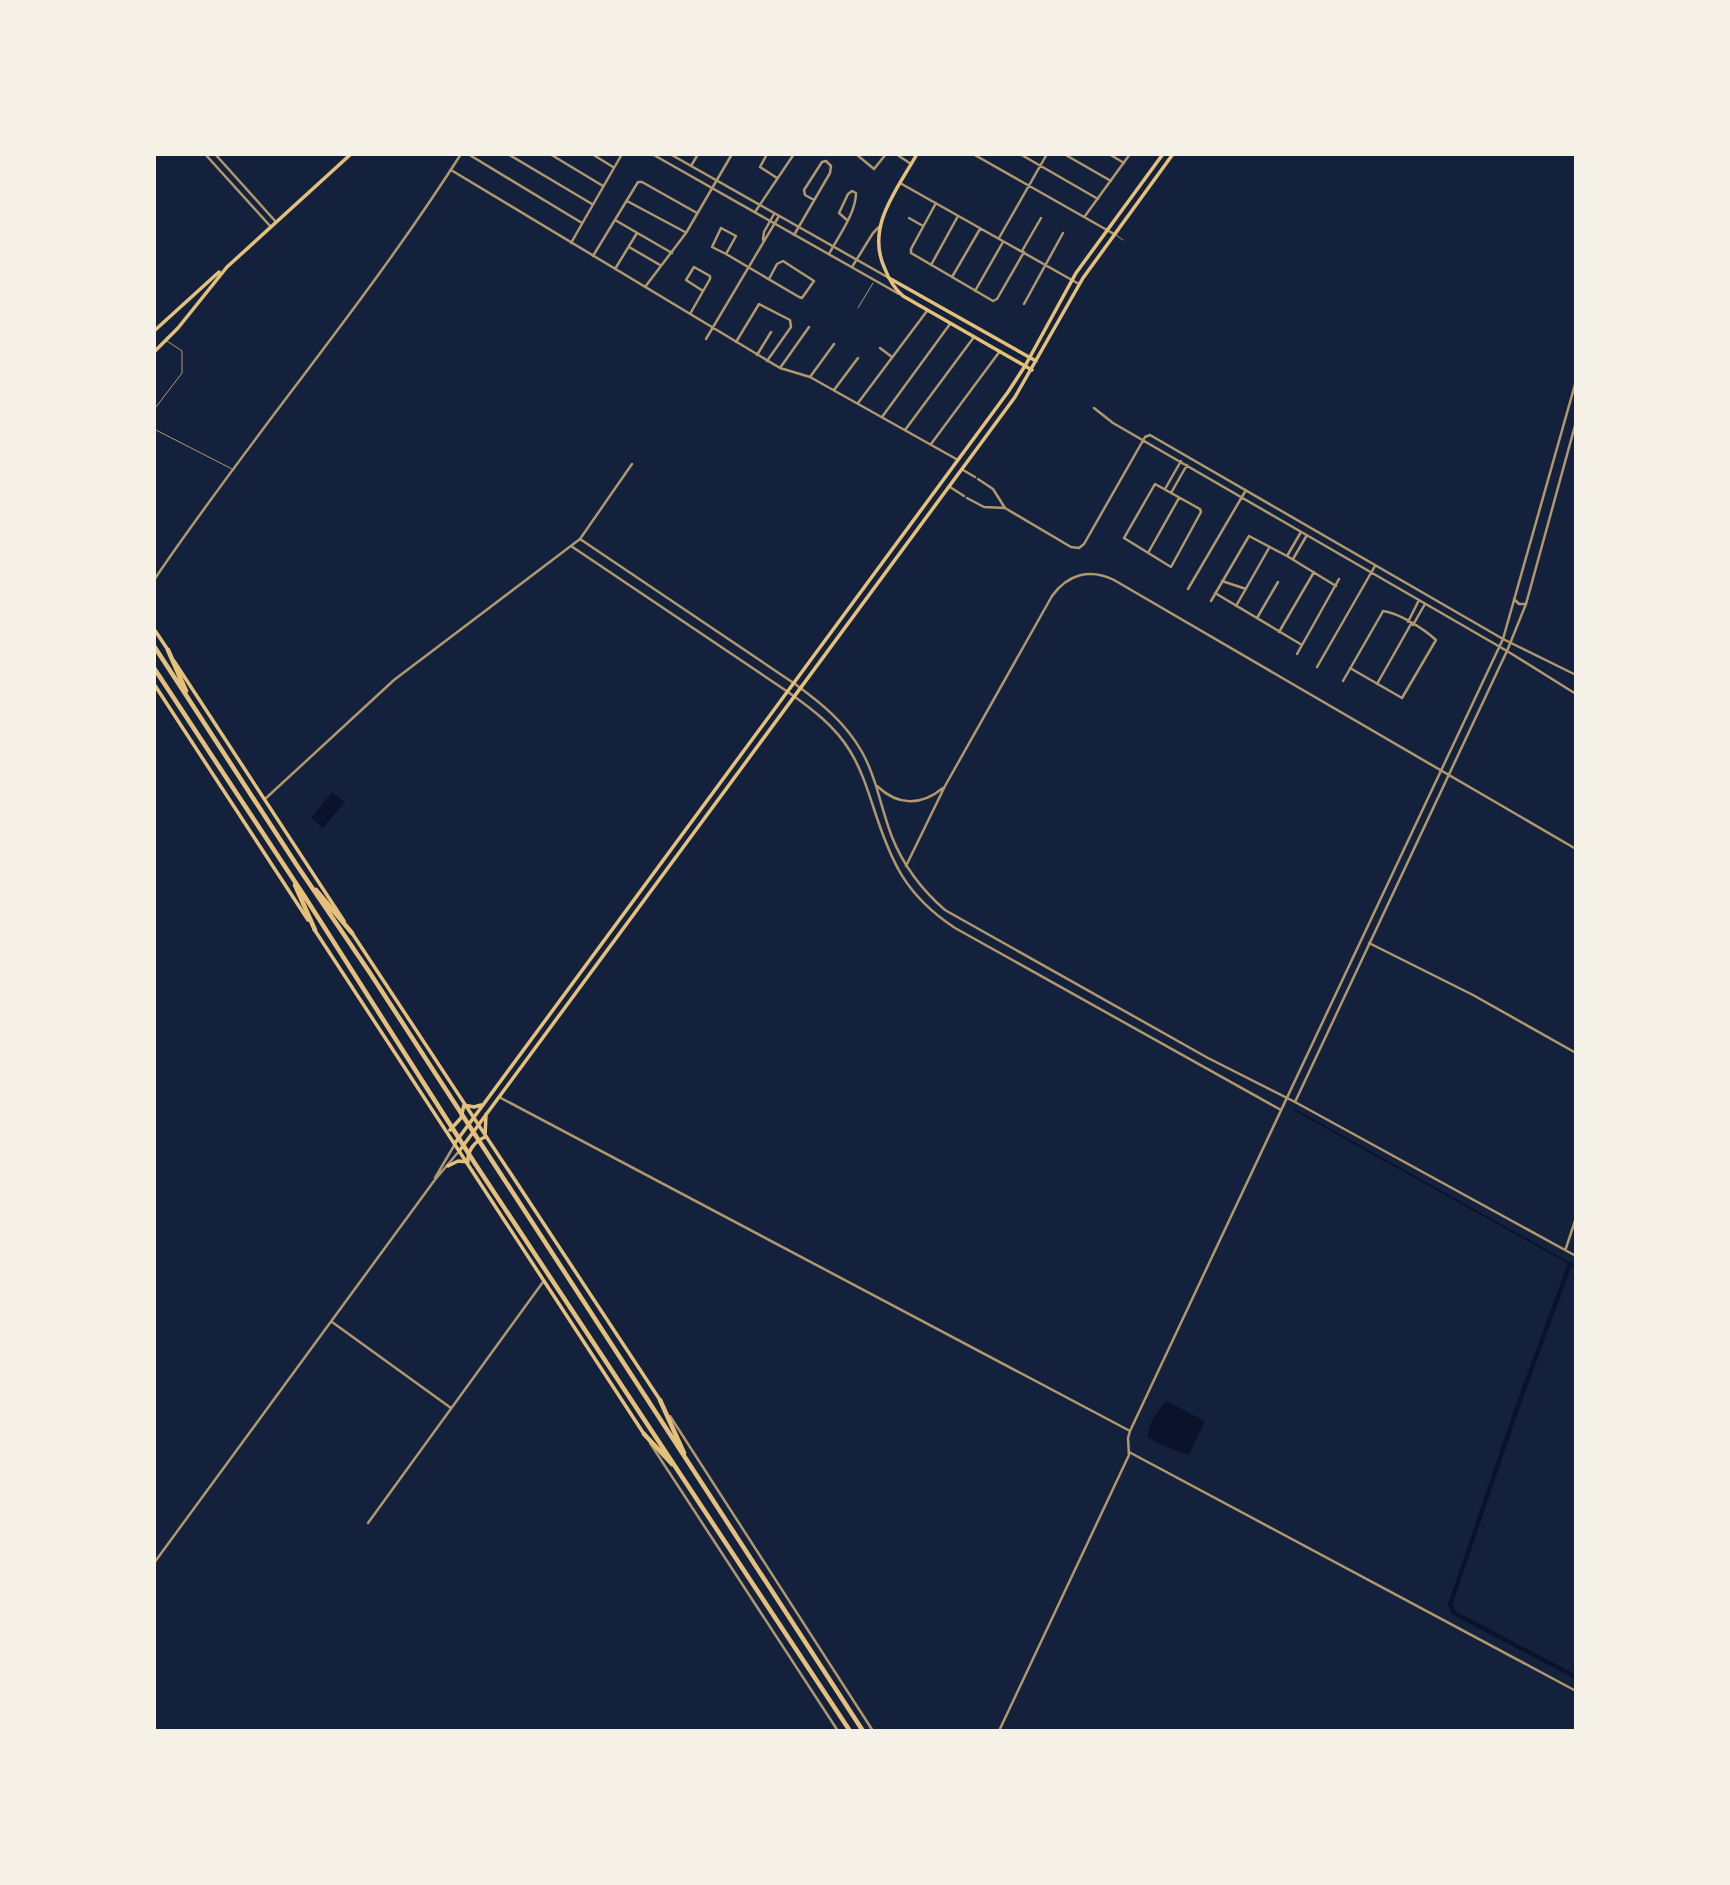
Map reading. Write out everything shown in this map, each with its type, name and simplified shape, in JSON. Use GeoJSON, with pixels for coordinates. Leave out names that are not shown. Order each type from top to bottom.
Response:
{"type":"FeatureCollection","features":[{"type":"Feature","properties":{"kind":"highway"},"geometry":{"type":"LineString","coordinates":[[154,646],[863,1731]]}},
{"type":"Feature","properties":{"kind":"highway"},"geometry":{"type":"LineString","coordinates":[[167,650],[194,707]]}},
{"type":"Feature","properties":{"kind":"highway"},"geometry":{"type":"LineString","coordinates":[[154,668],[290,874],[471,1162],[682,1475],[848,1730]]}},
{"type":"Feature","properties":{"kind":"highway"},"geometry":{"type":"LineString","coordinates":[[154,674],[169,690]]}},
{"type":"Feature","properties":{"kind":"highway"},"geometry":{"type":"LineString","coordinates":[[298,867],[352,933]]}},
{"type":"Feature","properties":{"kind":"highway"},"geometry":{"type":"LineString","coordinates":[[290,874],[315,930]]}},
{"type":"Feature","properties":{"kind":"highway"},"geometry":{"type":"LineString","coordinates":[[660,1400],[692,1469]]}},
{"type":"Feature","properties":{"kind":"highway"},"geometry":{"type":"LineString","coordinates":[[644,1434],[682,1475]]}},
{"type":"Feature","properties":{"kind":"main road"},"geometry":{"type":"LineString","coordinates":[[154,331],[351,154]]}},
{"type":"Feature","properties":{"kind":"main road"},"geometry":{"type":"LineString","coordinates":[[455,1143],[1008,392],[1072,280],[1163,154]]}},
{"type":"Feature","properties":{"kind":"main road"},"geometry":{"type":"LineString","coordinates":[[460,1150],[963,470],[1032,370],[1079,284],[1173,154]]}},
{"type":"Feature","properties":{"kind":"main road"},"geometry":{"type":"LineString","coordinates":[[914,155],[879,226],[879,254],[895,289],[1032,370]]}},
{"type":"Feature","properties":{"kind":"main road"},"geometry":{"type":"LineString","coordinates":[[154,352],[227,267]]}},
{"type":"Feature","properties":{"kind":"main road"},"geometry":{"type":"LineString","coordinates":[[889,278],[1036,361]]}},
{"type":"Feature","properties":{"kind":"main road"},"geometry":{"type":"LineString","coordinates":[[1008,392],[1015,397]]}},
{"type":"Feature","properties":{"kind":"main road"},"geometry":{"type":"LineString","coordinates":[[877,570],[885,576]]}},
{"type":"Feature","properties":{"kind":"main road"},"geometry":{"type":"LineString","coordinates":[[154,629],[660,1400]]}},
{"type":"Feature","properties":{"kind":"main road"},"geometry":{"type":"LineString","coordinates":[[154,684],[455,1143],[471,1162],[644,1434]]}},
{"type":"Feature","properties":{"kind":"main road"},"geometry":{"type":"LineString","coordinates":[[733,766],[741,769]]}},
{"type":"Feature","properties":{"kind":"main road"},"geometry":{"type":"LineString","coordinates":[[464,1105],[474,1107],[483,1104]]}},
{"type":"Feature","properties":{"kind":"main road"},"geometry":{"type":"LineString","coordinates":[[447,1130],[460,1120],[464,1105]]}},
{"type":"Feature","properties":{"kind":"main road"},"geometry":{"type":"LineString","coordinates":[[485,1137],[487,1112]]}},
{"type":"Feature","properties":{"kind":"main road"},"geometry":{"type":"LineString","coordinates":[[471,1162],[470,1151],[477,1141],[485,1137]]}},
{"type":"Feature","properties":{"kind":"main road"},"geometry":{"type":"LineString","coordinates":[[448,1166],[458,1161],[471,1162]]}},
{"type":"Feature","properties":{"kind":"street"},"geometry":{"type":"LineString","coordinates":[[205,154],[271,227]]}},
{"type":"Feature","properties":{"kind":"street"},"geometry":{"type":"LineString","coordinates":[[215,154],[276,222]]}},
{"type":"Feature","properties":{"kind":"street"},"geometry":{"type":"LineString","coordinates":[[154,580],[352,311],[461,154]]}},
{"type":"Feature","properties":{"kind":"street"},"geometry":{"type":"LineString","coordinates":[[468,154],[582,223]]}},
{"type":"Feature","properties":{"kind":"street"},"geometry":{"type":"LineString","coordinates":[[508,154],[593,205]]}},
{"type":"Feature","properties":{"kind":"street"},"geometry":{"type":"LineString","coordinates":[[550,154],[603,186]]}},
{"type":"Feature","properties":{"kind":"street"},"geometry":{"type":"LineString","coordinates":[[592,154],[614,167]]}},
{"type":"Feature","properties":{"kind":"street"},"geometry":{"type":"LineString","coordinates":[[571,243],[622,154]]}},
{"type":"Feature","properties":{"kind":"street"},"geometry":{"type":"LineString","coordinates":[[652,154],[903,296]]}},
{"type":"Feature","properties":{"kind":"street"},"geometry":{"type":"LineString","coordinates":[[670,154],[889,278]]}},
{"type":"Feature","properties":{"kind":"street"},"geometry":{"type":"LineString","coordinates":[[691,166],[698,154]]}},
{"type":"Feature","properties":{"kind":"street"},"geometry":{"type":"LineString","coordinates":[[645,287],[686,233],[732,154]]}},
{"type":"Feature","properties":{"kind":"street"},"geometry":{"type":"LineString","coordinates":[[767,154],[760,167],[778,178]]}},
{"type":"Feature","properties":{"kind":"street"},"geometry":{"type":"LineString","coordinates":[[754,212],[794,154]]}},
{"type":"Feature","properties":{"kind":"street"},"geometry":{"type":"LineString","coordinates":[[856,154],[873,169],[886,154]]}},
{"type":"Feature","properties":{"kind":"street"},"geometry":{"type":"LineString","coordinates":[[897,154],[911,164]]}},
{"type":"Feature","properties":{"kind":"street"},"geometry":{"type":"LineString","coordinates":[[973,154],[1114,234]]}},
{"type":"Feature","properties":{"kind":"street"},"geometry":{"type":"LineString","coordinates":[[1020,154],[1098,199]]}},
{"type":"Feature","properties":{"kind":"street"},"geometry":{"type":"LineString","coordinates":[[999,239],[1047,154]]}},
{"type":"Feature","properties":{"kind":"street"},"geometry":{"type":"LineString","coordinates":[[1064,154],[1111,181]]}},
{"type":"Feature","properties":{"kind":"street"},"geometry":{"type":"LineString","coordinates":[[1109,154],[1124,163]]}},
{"type":"Feature","properties":{"kind":"street"},"geometry":{"type":"LineString","coordinates":[[1084,217],[1130,154]]}},
{"type":"Feature","properties":{"kind":"street"},"geometry":{"type":"LineString","coordinates":[[794,234],[814,200],[832,168],[826,161],[822,162],[804,190],[805,195],[814,200]]}},
{"type":"Feature","properties":{"kind":"street"},"geometry":{"type":"LineString","coordinates":[[451,170],[780,369],[810,377],[958,460]]}},
{"type":"Feature","properties":{"kind":"street"},"geometry":{"type":"LineString","coordinates":[[593,256],[639,182],[697,213]]}},
{"type":"Feature","properties":{"kind":"street"},"geometry":{"type":"LineString","coordinates":[[900,183],[1079,284]]}},
{"type":"Feature","properties":{"kind":"street"},"geometry":{"type":"LineString","coordinates":[[241,193],[245,188]]}},
{"type":"Feature","properties":{"kind":"street"},"geometry":{"type":"LineString","coordinates":[[829,254],[847,219],[856,198],[856,193],[852,191],[839,211],[839,215],[847,219]]}},
{"type":"Feature","properties":{"kind":"street"},"geometry":{"type":"LineString","coordinates":[[627,201],[686,233]]}},
{"type":"Feature","properties":{"kind":"street"},"geometry":{"type":"LineString","coordinates":[[936,203],[910,252],[995,301],[1041,218]]}},
{"type":"Feature","properties":{"kind":"street"},"geometry":{"type":"LineString","coordinates":[[763,240],[764,232],[774,214]]}},
{"type":"Feature","properties":{"kind":"street"},"geometry":{"type":"LineString","coordinates":[[706,339],[779,216]]}},
{"type":"Feature","properties":{"kind":"street"},"geometry":{"type":"LineString","coordinates":[[931,265],[958,216]]}},
{"type":"Feature","properties":{"kind":"street"},"geometry":{"type":"LineString","coordinates":[[909,218],[923,226]]}},
{"type":"Feature","properties":{"kind":"street"},"geometry":{"type":"LineString","coordinates":[[615,220],[672,253]]}},
{"type":"Feature","properties":{"kind":"street"},"geometry":{"type":"LineString","coordinates":[[852,267],[879,226]]}},
{"type":"Feature","properties":{"kind":"street"},"geometry":{"type":"LineString","coordinates":[[726,254],[736,236],[722,228],[712,247],[802,298],[814,281],[783,261],[777,264],[769,279]]}},
{"type":"Feature","properties":{"kind":"street"},"geometry":{"type":"LineString","coordinates":[[953,278],[981,228]]}},
{"type":"Feature","properties":{"kind":"street"},"geometry":{"type":"LineString","coordinates":[[615,269],[637,233]]}},
{"type":"Feature","properties":{"kind":"street"},"geometry":{"type":"LineString","coordinates":[[1024,304],[1063,233]]}},
{"type":"Feature","properties":{"kind":"street"},"geometry":{"type":"LineString","coordinates":[[975,290],[1003,241]]}},
{"type":"Feature","properties":{"kind":"street"},"geometry":{"type":"LineString","coordinates":[[629,247],[661,266]]}},
{"type":"Feature","properties":{"kind":"street"},"geometry":{"type":"LineString","coordinates":[[690,314],[703,291],[710,277],[694,267],[686,279],[687,282],[703,291]]}},
{"type":"Feature","properties":{"kind":"street"},"geometry":{"type":"LineString","coordinates":[[736,342],[759,304],[792,323],[767,361]]}},
{"type":"Feature","properties":{"kind":"street"},"geometry":{"type":"LineString","coordinates":[[858,404],[927,310]]}},
{"type":"Feature","properties":{"kind":"street"},"geometry":{"type":"LineString","coordinates":[[882,417],[951,324]]}},
{"type":"Feature","properties":{"kind":"street"},"geometry":{"type":"LineString","coordinates":[[780,369],[809,327]]}},
{"type":"Feature","properties":{"kind":"street"},"geometry":{"type":"LineString","coordinates":[[757,355],[771,332]]}},
{"type":"Feature","properties":{"kind":"street"},"geometry":{"type":"LineString","coordinates":[[905,430],[974,337]]}},
{"type":"Feature","properties":{"kind":"street"},"geometry":{"type":"LineString","coordinates":[[810,377],[834,344]]}},
{"type":"Feature","properties":{"kind":"street"},"geometry":{"type":"LineString","coordinates":[[880,348],[892,357]]}},
{"type":"Feature","properties":{"kind":"street"},"geometry":{"type":"LineString","coordinates":[[931,445],[1000,351]]}},
{"type":"Feature","properties":{"kind":"street"},"geometry":{"type":"LineString","coordinates":[[834,390],[858,358]]}},
{"type":"Feature","properties":{"kind":"street"},"geometry":{"type":"LineString","coordinates":[[999,1731],[1129,1452],[1130,1431],[1500,647],[1576,381]]}},
{"type":"Feature","properties":{"kind":"street"},"geometry":{"type":"LineString","coordinates":[[1094,408],[1113,423],[1507,651],[1576,694]]}},
{"type":"Feature","properties":{"kind":"street"},"geometry":{"type":"LineString","coordinates":[[1295,1102],[1511,644],[1526,604],[1576,422]]}},
{"type":"Feature","properties":{"kind":"street"},"geometry":{"type":"LineString","coordinates":[[950,487],[982,506],[1005,508],[1073,548],[1079,548],[1084,544],[1147,435],[1151,435],[1511,644],[1576,675]]}},
{"type":"Feature","properties":{"kind":"street"},"geometry":{"type":"LineString","coordinates":[[1165,489],[1181,461]]}},
{"type":"Feature","properties":{"kind":"street"},"geometry":{"type":"LineString","coordinates":[[265,799],[394,680],[580,539],[632,464]]}},
{"type":"Feature","properties":{"kind":"street"},"geometry":{"type":"LineString","coordinates":[[1171,493],[1187,465]]}},
{"type":"Feature","properties":{"kind":"street"},"geometry":{"type":"LineString","coordinates":[[963,470],[993,489],[1005,508]]}},
{"type":"Feature","properties":{"kind":"street"},"geometry":{"type":"LineString","coordinates":[[1155,484],[1171,493],[1201,512],[1171,567],[1124,538],[1155,484]]}},
{"type":"Feature","properties":{"kind":"street"},"geometry":{"type":"LineString","coordinates":[[1188,589],[1246,490]]}},
{"type":"Feature","properties":{"kind":"street"},"geometry":{"type":"LineString","coordinates":[[1147,553],[1179,497]]}},
{"type":"Feature","properties":{"kind":"street"},"geometry":{"type":"LineString","coordinates":[[1287,556],[1301,532]]}},
{"type":"Feature","properties":{"kind":"street"},"geometry":{"type":"LineString","coordinates":[[1293,559],[1307,535]]}},
{"type":"Feature","properties":{"kind":"street"},"geometry":{"type":"LineString","coordinates":[[1211,601],[1249,536],[1336,586]]}},
{"type":"Feature","properties":{"kind":"street"},"geometry":{"type":"LineString","coordinates":[[580,539],[801,688],[836,717],[862,753],[892,838],[906,866],[930,897],[945,910],[1132,1016],[1576,1256]]}},
{"type":"Feature","properties":{"kind":"street"},"geometry":{"type":"LineString","coordinates":[[571,546],[824,719],[850,751],[861,773],[889,855],[909,889],[937,916],[1282,1110]]}},
{"type":"Feature","properties":{"kind":"street"},"geometry":{"type":"LineString","coordinates":[[1236,606],[1270,546]]}},
{"type":"Feature","properties":{"kind":"street"},"geometry":{"type":"LineString","coordinates":[[1317,667],[1375,566]]}},
{"type":"Feature","properties":{"kind":"street"},"geometry":{"type":"LineString","coordinates":[[1279,632],[1314,572]]}},
{"type":"Feature","properties":{"kind":"street"},"geometry":{"type":"LineString","coordinates":[[906,866],[945,786],[1052,596],[1063,583],[1074,576],[1087,573],[1110,578],[1576,849]]}},
{"type":"Feature","properties":{"kind":"street"},"geometry":{"type":"LineString","coordinates":[[1297,654],[1339,579]]}},
{"type":"Feature","properties":{"kind":"street"},"geometry":{"type":"LineString","coordinates":[[1222,581],[1246,589]]}},
{"type":"Feature","properties":{"kind":"street"},"geometry":{"type":"LineString","coordinates":[[1257,618],[1278,582]]}},
{"type":"Feature","properties":{"kind":"street"},"geometry":{"type":"LineString","coordinates":[[1215,593],[1302,645]]}},
{"type":"Feature","properties":{"kind":"street"},"geometry":{"type":"LineString","coordinates":[[1514,599],[1519,604],[1526,604]]}},
{"type":"Feature","properties":{"kind":"street"},"geometry":{"type":"LineString","coordinates":[[1411,624],[1419,600]]}},
{"type":"Feature","properties":{"kind":"street"},"geometry":{"type":"LineString","coordinates":[[1377,684],[1425,604]]}},
{"type":"Feature","properties":{"kind":"street"},"geometry":{"type":"LineString","coordinates":[[1343,681],[1350,668],[1382,612],[1388,611],[1436,640],[1405,696],[1399,697],[1350,668]]}},
{"type":"Feature","properties":{"kind":"street"},"geometry":{"type":"LineString","coordinates":[[807,706],[814,698]]}},
{"type":"Feature","properties":{"kind":"street"},"geometry":{"type":"LineString","coordinates":[[875,785],[891,797],[911,802],[927,798],[945,786]]}},
{"type":"Feature","properties":{"kind":"street"},"geometry":{"type":"LineString","coordinates":[[1408,842],[1413,842],[1416,846]]}},
{"type":"Feature","properties":{"kind":"street"},"geometry":{"type":"LineString","coordinates":[[991,948],[995,940]]}},
{"type":"Feature","properties":{"kind":"street"},"geometry":{"type":"LineString","coordinates":[[1369,943],[1473,995],[1576,1053]]}},
{"type":"Feature","properties":{"kind":"street"},"geometry":{"type":"LineString","coordinates":[[1127,1024],[1132,1016]]}},
{"type":"Feature","properties":{"kind":"street"},"geometry":{"type":"LineString","coordinates":[[1300,1069],[1309,1073]]}},
{"type":"Feature","properties":{"kind":"street"},"geometry":{"type":"LineString","coordinates":[[499,1097],[1130,1431]]}},
{"type":"Feature","properties":{"kind":"street"},"geometry":{"type":"LineString","coordinates":[[434,1181],[455,1143]]}},
{"type":"Feature","properties":{"kind":"street"},"geometry":{"type":"LineString","coordinates":[[154,1563],[434,1181],[460,1150]]}},
{"type":"Feature","properties":{"kind":"street"},"geometry":{"type":"LineString","coordinates":[[1565,1249],[1576,1218]]}},
{"type":"Feature","properties":{"kind":"street"},"geometry":{"type":"LineString","coordinates":[[368,1523],[544,1280]]}},
{"type":"Feature","properties":{"kind":"street"},"geometry":{"type":"LineString","coordinates":[[331,1321],[452,1408]]}},
{"type":"Feature","properties":{"kind":"street"},"geometry":{"type":"LineString","coordinates":[[660,1400],[873,1731]]}},
{"type":"Feature","properties":{"kind":"street"},"geometry":{"type":"LineString","coordinates":[[644,1434],[838,1731]]}},
{"type":"Feature","properties":{"kind":"street"},"geometry":{"type":"LineString","coordinates":[[1129,1452],[1576,1691]]}},
{"type":"Feature","properties":{"kind":"lane"},"geometry":{"type":"LineString","coordinates":[[1114,234],[1123,240]]}},
{"type":"Feature","properties":{"kind":"lane"},"geometry":{"type":"LineString","coordinates":[[858,308],[874,280]]}},
{"type":"Feature","properties":{"kind":"lane"},"geometry":{"type":"LineString","coordinates":[[154,407],[156,408],[183,373],[182,351],[166,341]]}},
{"type":"Feature","properties":{"kind":"lane"},"geometry":{"type":"LineString","coordinates":[[154,429],[234,470]]}},
{"type":"Feature","properties":{"kind":"water"},"geometry":{"type":"Polygon","coordinates":[[[332,792],[345,802],[323,828],[311,818],[332,792]]]}},
{"type":"Feature","properties":{"kind":"water"},"geometry":{"type":"Polygon","coordinates":[[[1166,1401],[1205,1421],[1189,1455],[1148,1437],[1151,1423],[1166,1401]]]}},
{"type":"Feature","properties":{"kind":"waterway"},"geometry":{"type":"LineString","coordinates":[[1295,1110],[1576,1267]]}},
{"type":"Feature","properties":{"kind":"waterway"},"geometry":{"type":"LineString","coordinates":[[1570,1264],[1516,1411],[1450,1605],[1454,1613],[1576,1677]]}}]}
